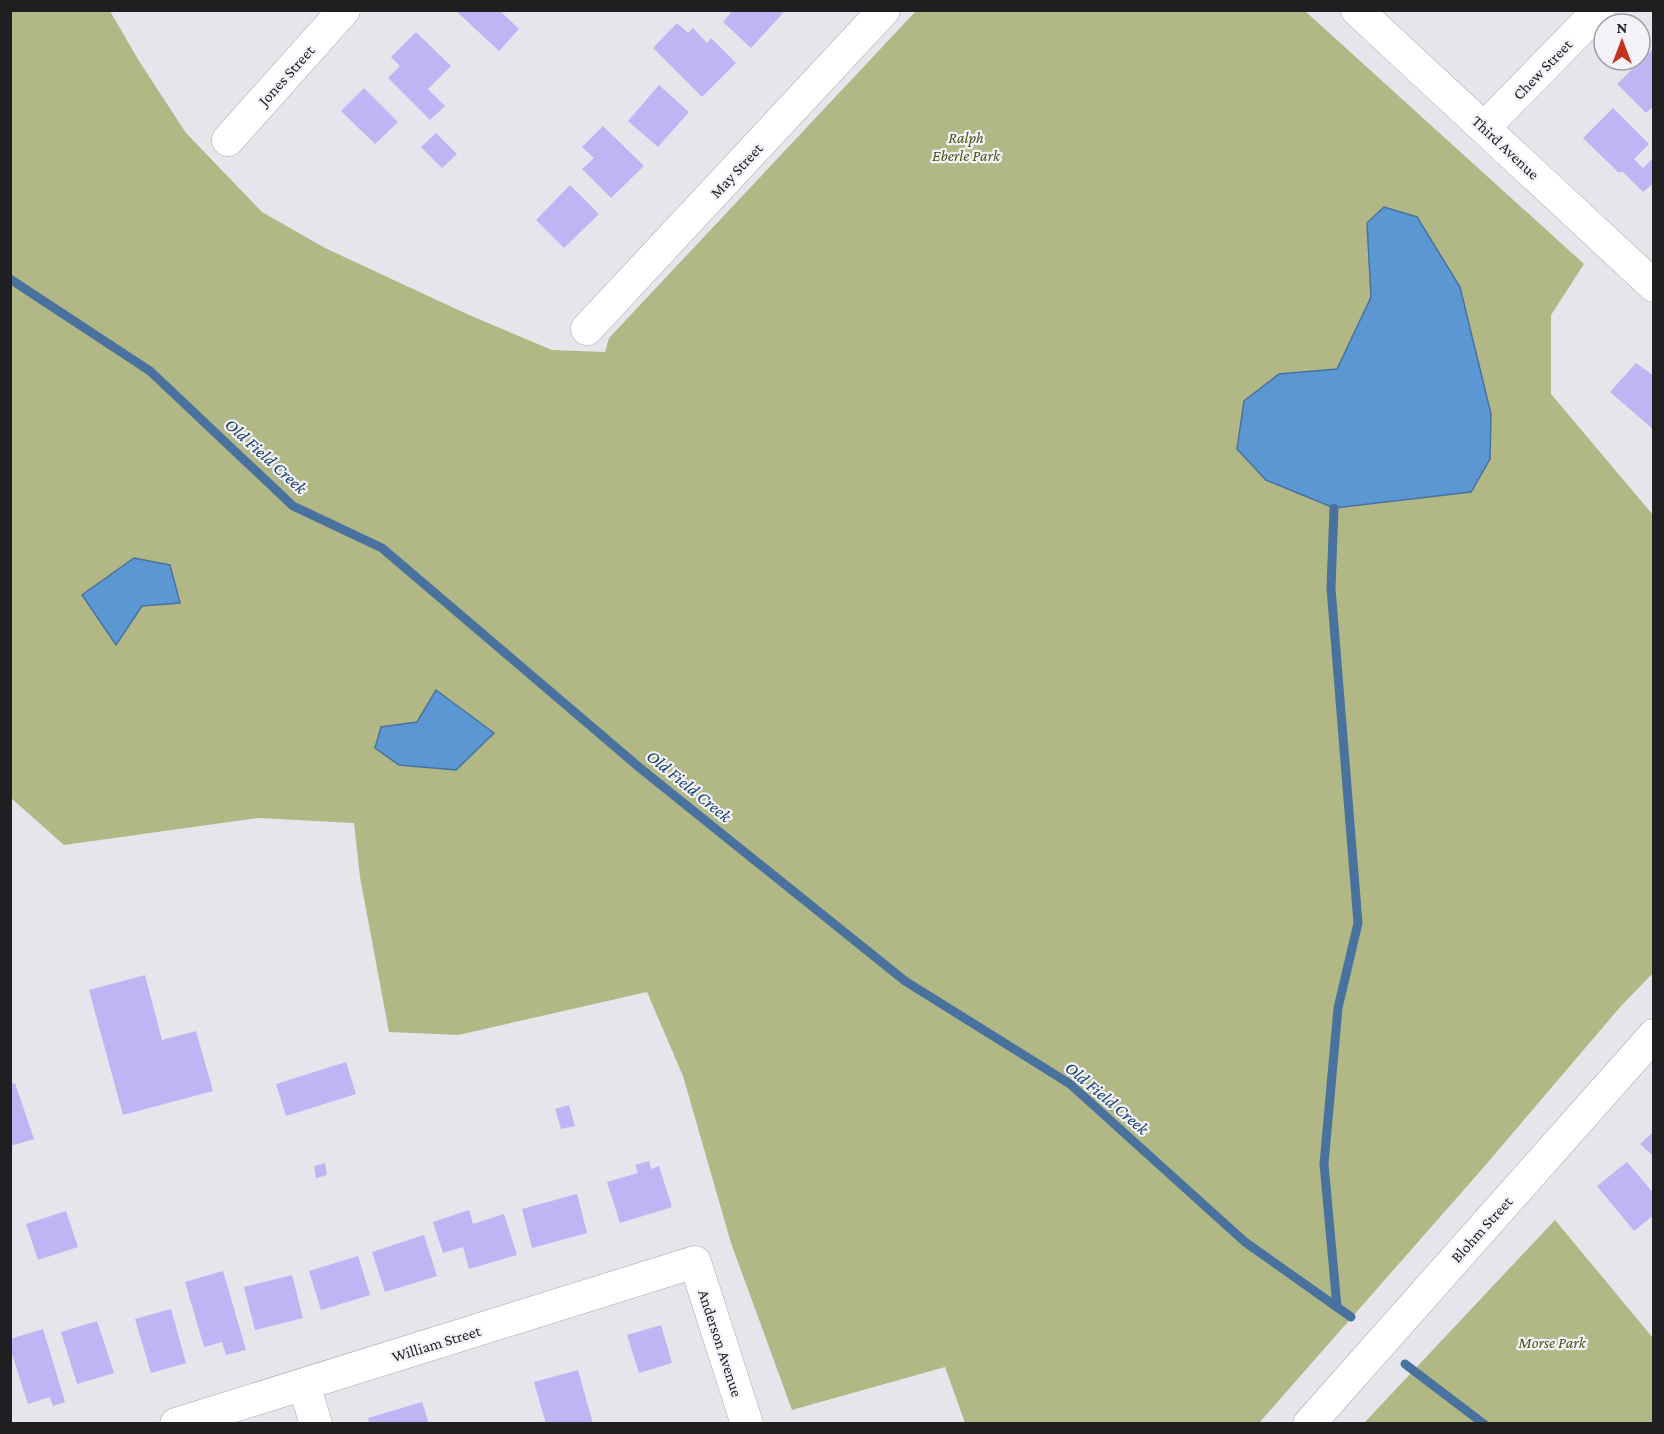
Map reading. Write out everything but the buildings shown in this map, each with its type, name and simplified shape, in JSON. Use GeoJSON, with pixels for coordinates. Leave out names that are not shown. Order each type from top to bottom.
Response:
{"type":"FeatureCollection","features":[{"type":"Feature","properties":{"kind":"street","name":"Jones Street"},"geometry":{"type":"LineString","coordinates":[[228,140],[344,10]]}},
{"type":"Feature","properties":{"kind":"street","name":"May Street"},"geometry":{"type":"LineString","coordinates":[[587,329],[884,10]]}},
{"type":"Feature","properties":{"kind":"street","name":"Third Avenue"},"geometry":{"type":"LineString","coordinates":[[1357,10],[1653,285]]}},
{"type":"Feature","properties":{"kind":"street","name":"Chew Street"},"geometry":{"type":"LineString","coordinates":[[1485,127],[1599,10]]}},
{"type":"Feature","properties":{"kind":"street","name":"Blohm Street"},"geometry":{"type":"LineString","coordinates":[[1309,1424],[1653,1035]]}},
{"type":"Feature","properties":{"kind":"street","name":"William Street"},"geometry":{"type":"LineString","coordinates":[[176,1424],[695,1262]]}},
{"type":"Feature","properties":{"kind":"street","name":"Anderson Avenue"},"geometry":{"type":"LineString","coordinates":[[695,1262],[747,1424]]}},
{"type":"Feature","properties":{"kind":"street"},"geometry":{"type":"LineString","coordinates":[[304,1385],[316,1424]]}},
{"type":"Feature","properties":{"kind":"green space","name":"Ralph Eberle Park"},"geometry":{"type":"Polygon","coordinates":[[[10,11],[110,11],[139,61],[186,133],[262,212],[325,248],[469,315],[552,350],[605,352],[609,338],[916,11],[1305,11],[1584,264],[1551,315],[1551,394],[1653,515],[1653,973],[1621,1006],[1483,1168],[1259,1423],[965,1423],[945,1367],[792,1410],[731,1243],[683,1076],[647,992],[458,1035],[389,1032],[360,877],[354,823],[258,818],[64,845],[11,798],[10,11]],[[1367,223],[1371,297],[1337,369],[1279,374],[1266,480],[1333,508],[1471,492],[1367,223]],[[169,565],[142,606],[180,603],[169,565]],[[417,722],[381,727],[375,748],[417,722]]]}},
{"type":"Feature","properties":{"kind":"green space","name":"Morse Park"},"geometry":{"type":"Polygon","coordinates":[[[1555,1220],[1653,1338],[1653,1423],[1364,1423],[1555,1220]]]}},
{"type":"Feature","properties":{"kind":"water"},"geometry":{"type":"Polygon","coordinates":[[[1384,207],[1417,217],[1460,287],[1491,414],[1490,459],[1471,492],[1334,508],[1266,480],[1237,449],[1244,401],[1279,374],[1337,369],[1371,297],[1367,223],[1384,207]]]}},
{"type":"Feature","properties":{"kind":"water"},"geometry":{"type":"Polygon","coordinates":[[[134,558],[170,565],[180,603],[142,606],[116,645],[82,595],[134,558]]]}},
{"type":"Feature","properties":{"kind":"water"},"geometry":{"type":"Polygon","coordinates":[[[436,690],[494,733],[456,770],[399,765],[375,748],[381,727],[417,722],[436,690]]]}},
{"type":"Feature","properties":{"kind":"waterway","name":"Old Field Creek"},"geometry":{"type":"LineString","coordinates":[[10,279],[150,371],[293,506],[382,548],[640,768],[905,981],[1070,1084],[1245,1242],[1351,1317]]}},
{"type":"Feature","properties":{"kind":"waterway"},"geometry":{"type":"LineString","coordinates":[[1334,508],[1331,588],[1358,923],[1338,1008],[1324,1164],[1337,1307]]}},
{"type":"Feature","properties":{"kind":"waterway","name":"Old Field Creek"},"geometry":{"type":"LineString","coordinates":[[1405,1364],[1484,1424]]}}]}
